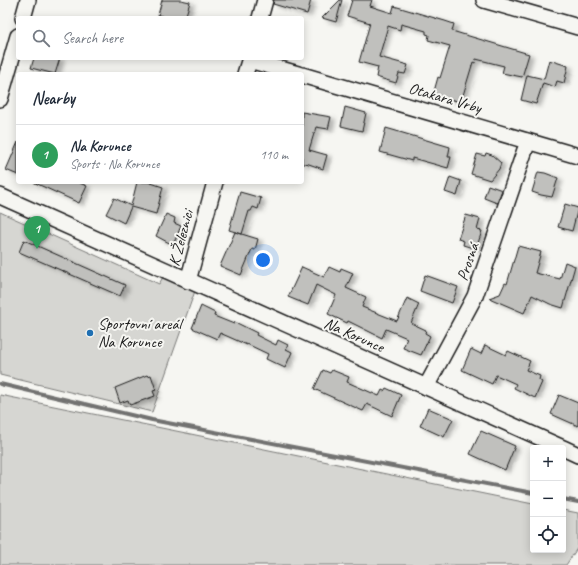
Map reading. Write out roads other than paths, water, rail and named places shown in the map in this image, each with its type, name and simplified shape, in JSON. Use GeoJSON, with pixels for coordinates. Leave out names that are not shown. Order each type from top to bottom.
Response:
{"type":"FeatureCollection","features":[{"type":"Feature","properties":{"kind":"street"},"geometry":{"type":"LineString","coordinates":[[24,16],[28,0]]}},
{"type":"Feature","properties":{"kind":"street"},"geometry":{"type":"LineString","coordinates":[[261,16],[265,0]]}},
{"type":"Feature","properties":{"kind":"street"},"geometry":{"type":"LineString","coordinates":[[484,0],[578,28]]}},
{"type":"Feature","properties":{"kind":"street"},"geometry":{"type":"LineString","coordinates":[[0,99],[4,72],[16,41]]}},
{"type":"Feature","properties":{"kind":"street"},"geometry":{"type":"LineString","coordinates":[[248,64],[288,72]]}},
{"type":"Feature","properties":{"kind":"street","name":"Otakara Vrby"},"geometry":{"type":"LineString","coordinates":[[304,76],[578,156]]}},
{"type":"Feature","properties":{"kind":"street","name":"Prosná"},"geometry":{"type":"LineString","coordinates":[[426,387],[475,296],[528,141]]}},
{"type":"Feature","properties":{"kind":"street","name":"K Železnici"},"geometry":{"type":"LineString","coordinates":[[188,281],[214,184]]}},
{"type":"Feature","properties":{"kind":"street","name":"Na Korunce"},"geometry":{"type":"LineString","coordinates":[[0,196],[556,445]]}},
{"type":"Feature","properties":{"kind":"street","name":"Na Korunce"},"geometry":{"type":"LineString","coordinates":[[566,449],[578,455]]}},
{"type":"Feature","properties":{"kind":"waterway"},"geometry":{"type":"LineString","coordinates":[[0,384],[152,420],[530,492]]}},
{"type":"Feature","properties":{"kind":"waterway"},"geometry":{"type":"LineString","coordinates":[[566,500],[578,502]]}},
{"type":"Feature","properties":{"kind":"place","name":"Na Korunce"},"geometry":{"type":"Point","coordinates":[37,249]}},
{"type":"Feature","properties":{"kind":"place","name":"Sportovní areál Na Korunce"},"geometry":{"type":"Point","coordinates":[90,333]}}]}
